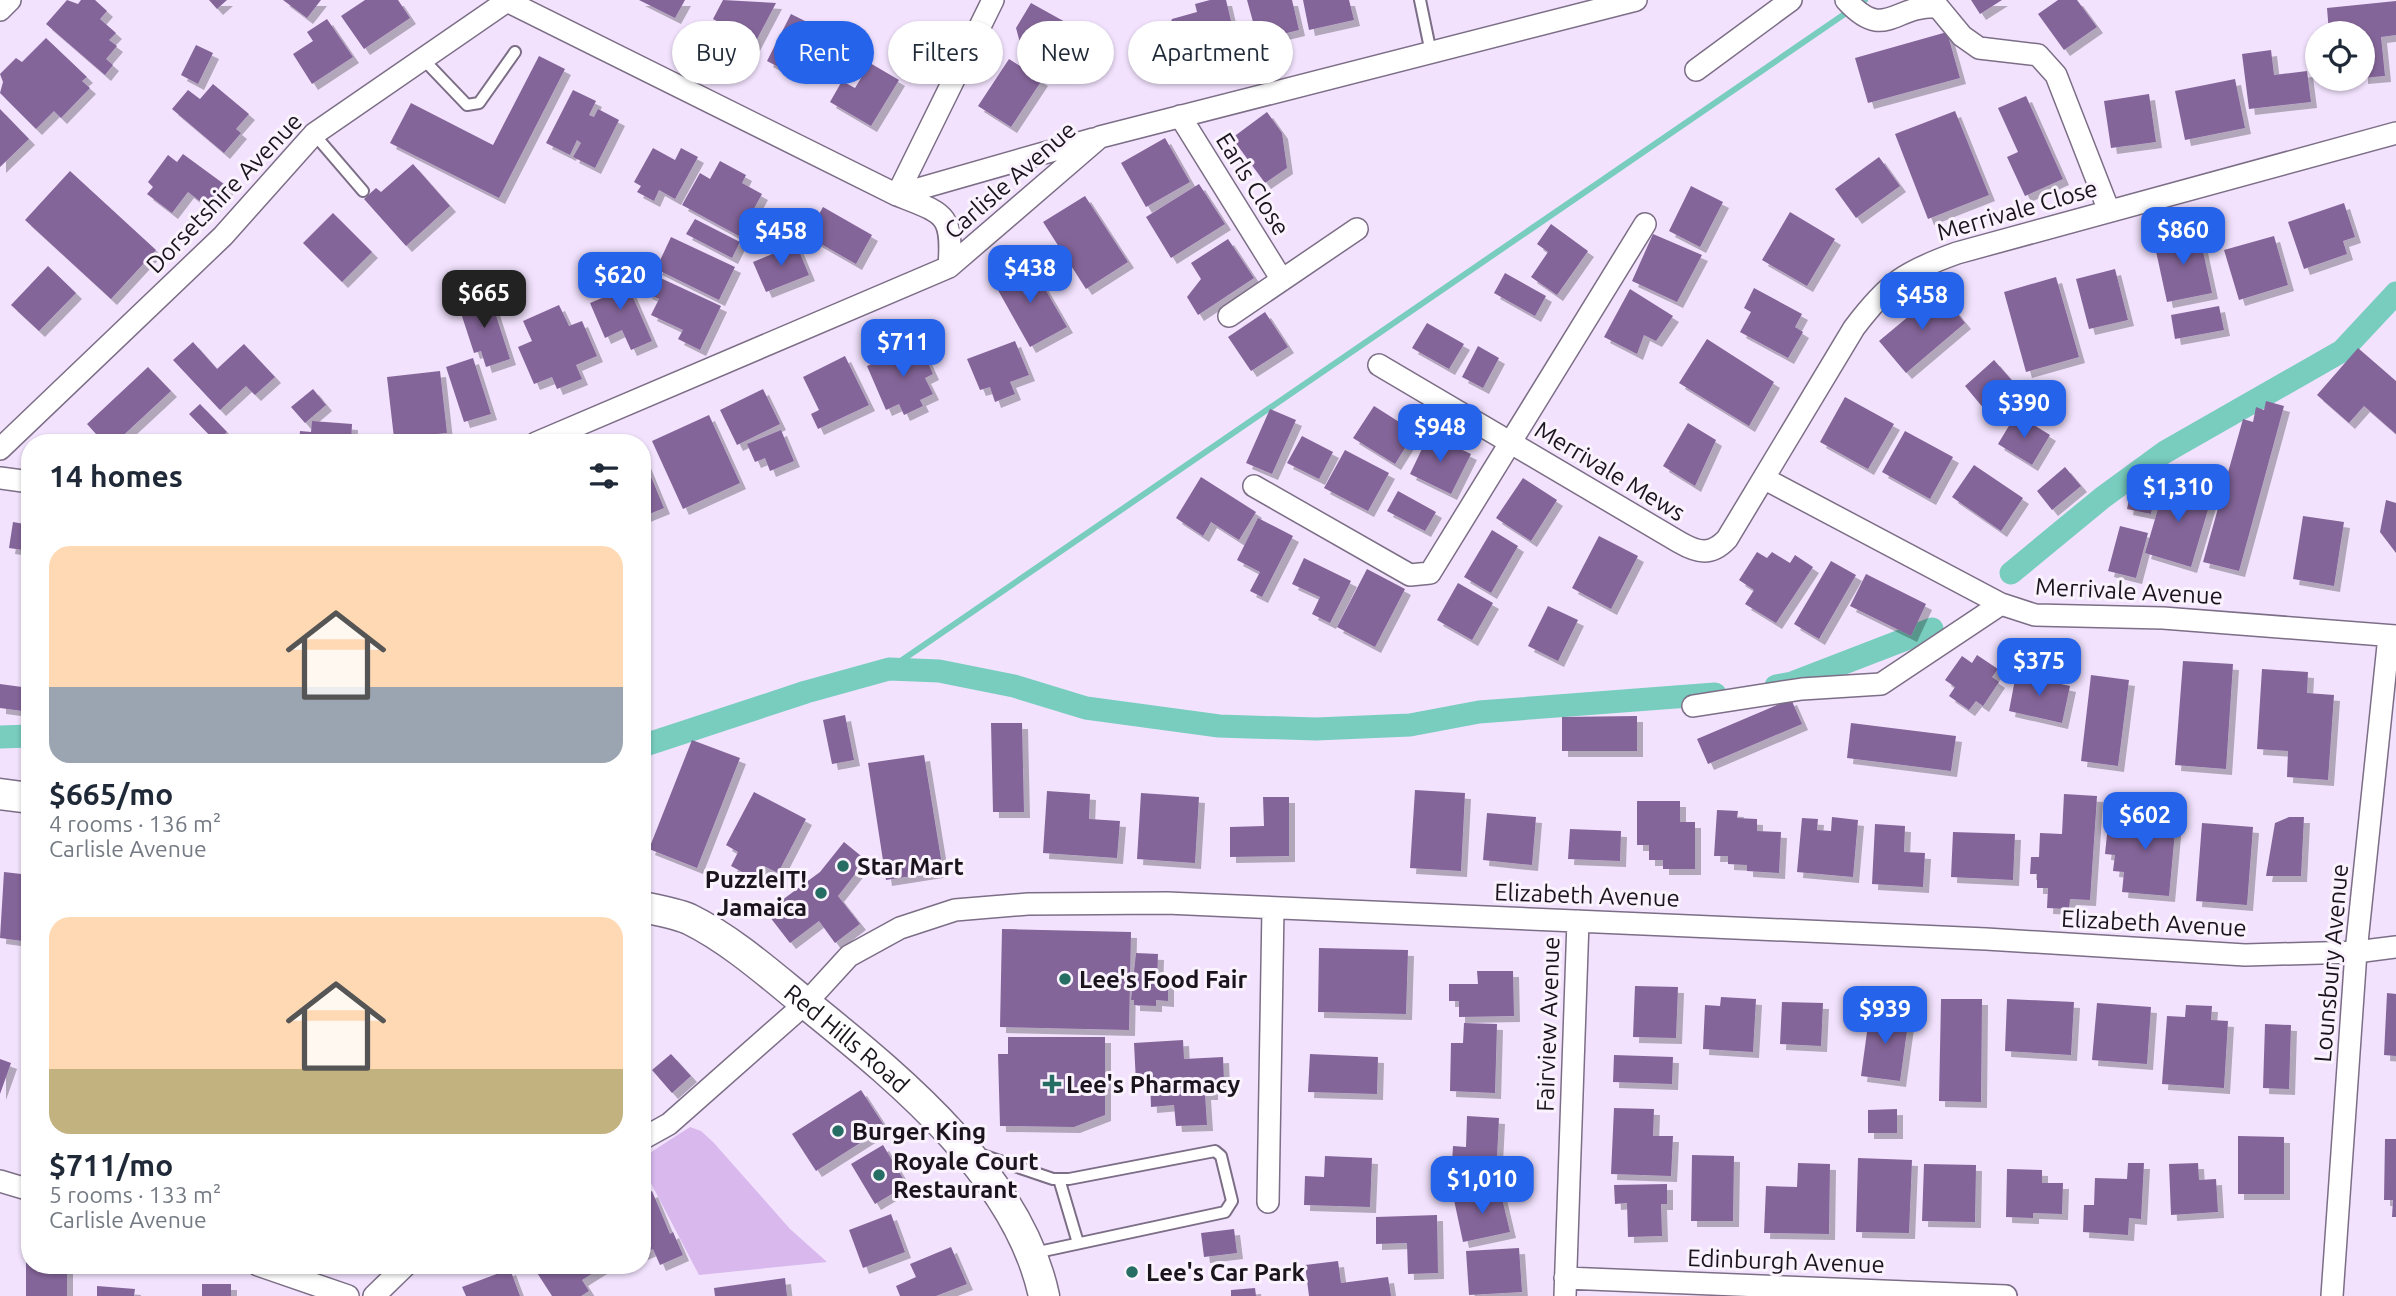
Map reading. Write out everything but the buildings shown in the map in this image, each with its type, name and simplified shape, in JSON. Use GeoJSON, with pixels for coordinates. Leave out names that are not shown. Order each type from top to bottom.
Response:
{"type":"FeatureCollection","features":[{"type":"Feature","properties":{"kind":"main road"},"geometry":{"type":"LineString","coordinates":[[0,794],[21,797]]}},
{"type":"Feature","properties":{"kind":"main road","name":"Red Hills Road"},"geometry":{"type":"LineString","coordinates":[[651,909],[688,919],[752,961],[898,1078],[966,1150],[1015,1222],[1044,1296]]}},
{"type":"Feature","properties":{"kind":"street"},"geometry":{"type":"LineString","coordinates":[[0,10],[10,0]]}},
{"type":"Feature","properties":{"kind":"street"},"geometry":{"type":"LineString","coordinates":[[897,195],[993,0]]}},
{"type":"Feature","properties":{"kind":"street"},"geometry":{"type":"LineString","coordinates":[[1696,70],[1790,0]]}},
{"type":"Feature","properties":{"kind":"street"},"geometry":{"type":"LineString","coordinates":[[506,1],[897,195],[931,209],[948,222],[951,237],[949,267]]}},
{"type":"Feature","properties":{"kind":"street","name":"Dorsetshire Avenue"},"geometry":{"type":"LineString","coordinates":[[0,449],[223,236],[314,134],[506,1]]}},
{"type":"Feature","properties":{"kind":"street","name":"Carlisle Avenue"},"geometry":{"type":"LineString","coordinates":[[557,434],[949,267],[1100,136],[1627,1]]}},
{"type":"Feature","properties":{"kind":"street"},"geometry":{"type":"LineString","coordinates":[[1852,6],[1870,21],[1881,22],[1926,6],[1938,7],[1962,36],[1979,48],[2038,55],[2056,75],[2109,211]]}},
{"type":"Feature","properties":{"kind":"street","name":"Earls Close"},"geometry":{"type":"LineString","coordinates":[[1180,116],[1282,280]]}},
{"type":"Feature","properties":{"kind":"street","name":"Merrivale Close"},"geometry":{"type":"LineString","coordinates":[[1707,552],[1719,548],[1727,539],[1854,328],[1878,297],[1899,278],[1957,253],[2396,132]]}},
{"type":"Feature","properties":{"kind":"street"},"geometry":{"type":"LineString","coordinates":[[897,195],[1100,136]]}},
{"type":"Feature","properties":{"kind":"street"},"geometry":{"type":"LineString","coordinates":[[1254,486],[1410,575],[1424,576],[1435,568],[1509,442],[1644,224]]}},
{"type":"Feature","properties":{"kind":"street"},"geometry":{"type":"LineString","coordinates":[[1229,316],[1357,229]]}},
{"type":"Feature","properties":{"kind":"street","name":"Merrivale Mews"},"geometry":{"type":"LineString","coordinates":[[1379,365],[1679,542],[1707,552]]}},
{"type":"Feature","properties":{"kind":"street"},"geometry":{"type":"LineString","coordinates":[[0,478],[21,481]]}},
{"type":"Feature","properties":{"kind":"street","name":"Merrivale Avenue"},"geometry":{"type":"LineString","coordinates":[[1765,479],[2001,604],[2035,615],[2163,618],[2393,636]]}},
{"type":"Feature","properties":{"kind":"street"},"geometry":{"type":"LineString","coordinates":[[1693,706],[1802,690],[1881,684],[2001,604]]}},
{"type":"Feature","properties":{"kind":"street","name":"Lounsbury Avenue"},"geometry":{"type":"LineString","coordinates":[[2332,1296],[2356,952],[2393,636]]}},
{"type":"Feature","properties":{"kind":"street","name":"Elizabeth Avenue"},"geometry":{"type":"LineString","coordinates":[[651,1134],[669,1124],[806,1003],[849,957],[900,928],[956,910],[1042,904],[1167,904],[1986,939],[2245,955],[2356,952],[2396,947]]}},
{"type":"Feature","properties":{"kind":"street"},"geometry":{"type":"LineString","coordinates":[[1268,1202],[1273,908]]}},
{"type":"Feature","properties":{"kind":"street","name":"Fairview Avenue"},"geometry":{"type":"LineString","coordinates":[[1565,1287],[1578,921]]}},
{"type":"Feature","properties":{"kind":"street"},"geometry":{"type":"LineString","coordinates":[[0,1181],[21,1187]]}},
{"type":"Feature","properties":{"kind":"street"},"geometry":{"type":"LineString","coordinates":[[284,1274],[348,1296]]}},
{"type":"Feature","properties":{"kind":"street"},"geometry":{"type":"LineString","coordinates":[[374,1296],[397,1274]]}},
{"type":"Feature","properties":{"kind":"street","name":"Edinburgh Avenue"},"geometry":{"type":"LineString","coordinates":[[1565,1287],[2006,1296]]}},
{"type":"Feature","properties":{"kind":"lane"},"geometry":{"type":"LineString","coordinates":[[993,0],[1000,0]]}},
{"type":"Feature","properties":{"kind":"lane"},"geometry":{"type":"LineString","coordinates":[[1420,0],[1431,52]]}},
{"type":"Feature","properties":{"kind":"lane"},"geometry":{"type":"LineString","coordinates":[[423,59],[467,105],[479,103],[515,52]]}},
{"type":"Feature","properties":{"kind":"lane"},"geometry":{"type":"LineString","coordinates":[[314,134],[363,191]]}},
{"type":"Feature","properties":{"kind":"lane"},"geometry":{"type":"LineString","coordinates":[[966,1150],[1059,1179],[1215,1151],[1221,1156],[1232,1201],[1224,1212],[1029,1254]]}},
{"type":"Feature","properties":{"kind":"lane"},"geometry":{"type":"LineString","coordinates":[[1059,1179],[1078,1243]]}},
{"type":"Feature","properties":{"kind":"shaded area"},"geometry":{"type":"Polygon","coordinates":[[[690,1127],[701,1131],[790,1229],[827,1262],[699,1275],[651,1183],[651,1152],[690,1127]]]}},
{"type":"Feature","properties":{"kind":"waterway"},"geometry":{"type":"LineString","coordinates":[[889,669],[1865,0]]}},
{"type":"Feature","properties":{"kind":"waterway"},"geometry":{"type":"LineString","coordinates":[[2011,573],[2102,498],[2165,452],[2342,351],[2396,293]]}},
{"type":"Feature","properties":{"kind":"waterway"},"geometry":{"type":"LineString","coordinates":[[1776,686],[1792,683],[1932,629]]}},
{"type":"Feature","properties":{"kind":"waterway"},"geometry":{"type":"LineString","coordinates":[[651,743],[806,692],[889,669],[939,671],[1014,686],[1086,708],[1219,726],[1316,729],[1410,725],[1479,712],[1715,694]]}},
{"type":"Feature","properties":{"kind":"waterway"},"geometry":{"type":"LineString","coordinates":[[0,737],[21,736]]}},
{"type":"Feature","properties":{"kind":"place","name":"Star Mart"},"geometry":{"type":"Point","coordinates":[843,866]}},
{"type":"Feature","properties":{"kind":"place","name":"PuzzleIT! Jamaica"},"geometry":{"type":"Point","coordinates":[821,893]}},
{"type":"Feature","properties":{"kind":"place","name":"Lee's Food Fair"},"geometry":{"type":"Point","coordinates":[1065,979]}},
{"type":"Feature","properties":{"kind":"place","name":"Lee's Pharmacy"},"geometry":{"type":"Point","coordinates":[1052,1084]}},
{"type":"Feature","properties":{"kind":"place","name":"Burger King"},"geometry":{"type":"Point","coordinates":[838,1131]}},
{"type":"Feature","properties":{"kind":"place","name":"Royale Court Restaurant"},"geometry":{"type":"Point","coordinates":[879,1175]}},
{"type":"Feature","properties":{"kind":"place","name":"Lee's Car Park"},"geometry":{"type":"Point","coordinates":[1132,1272]}}]}
